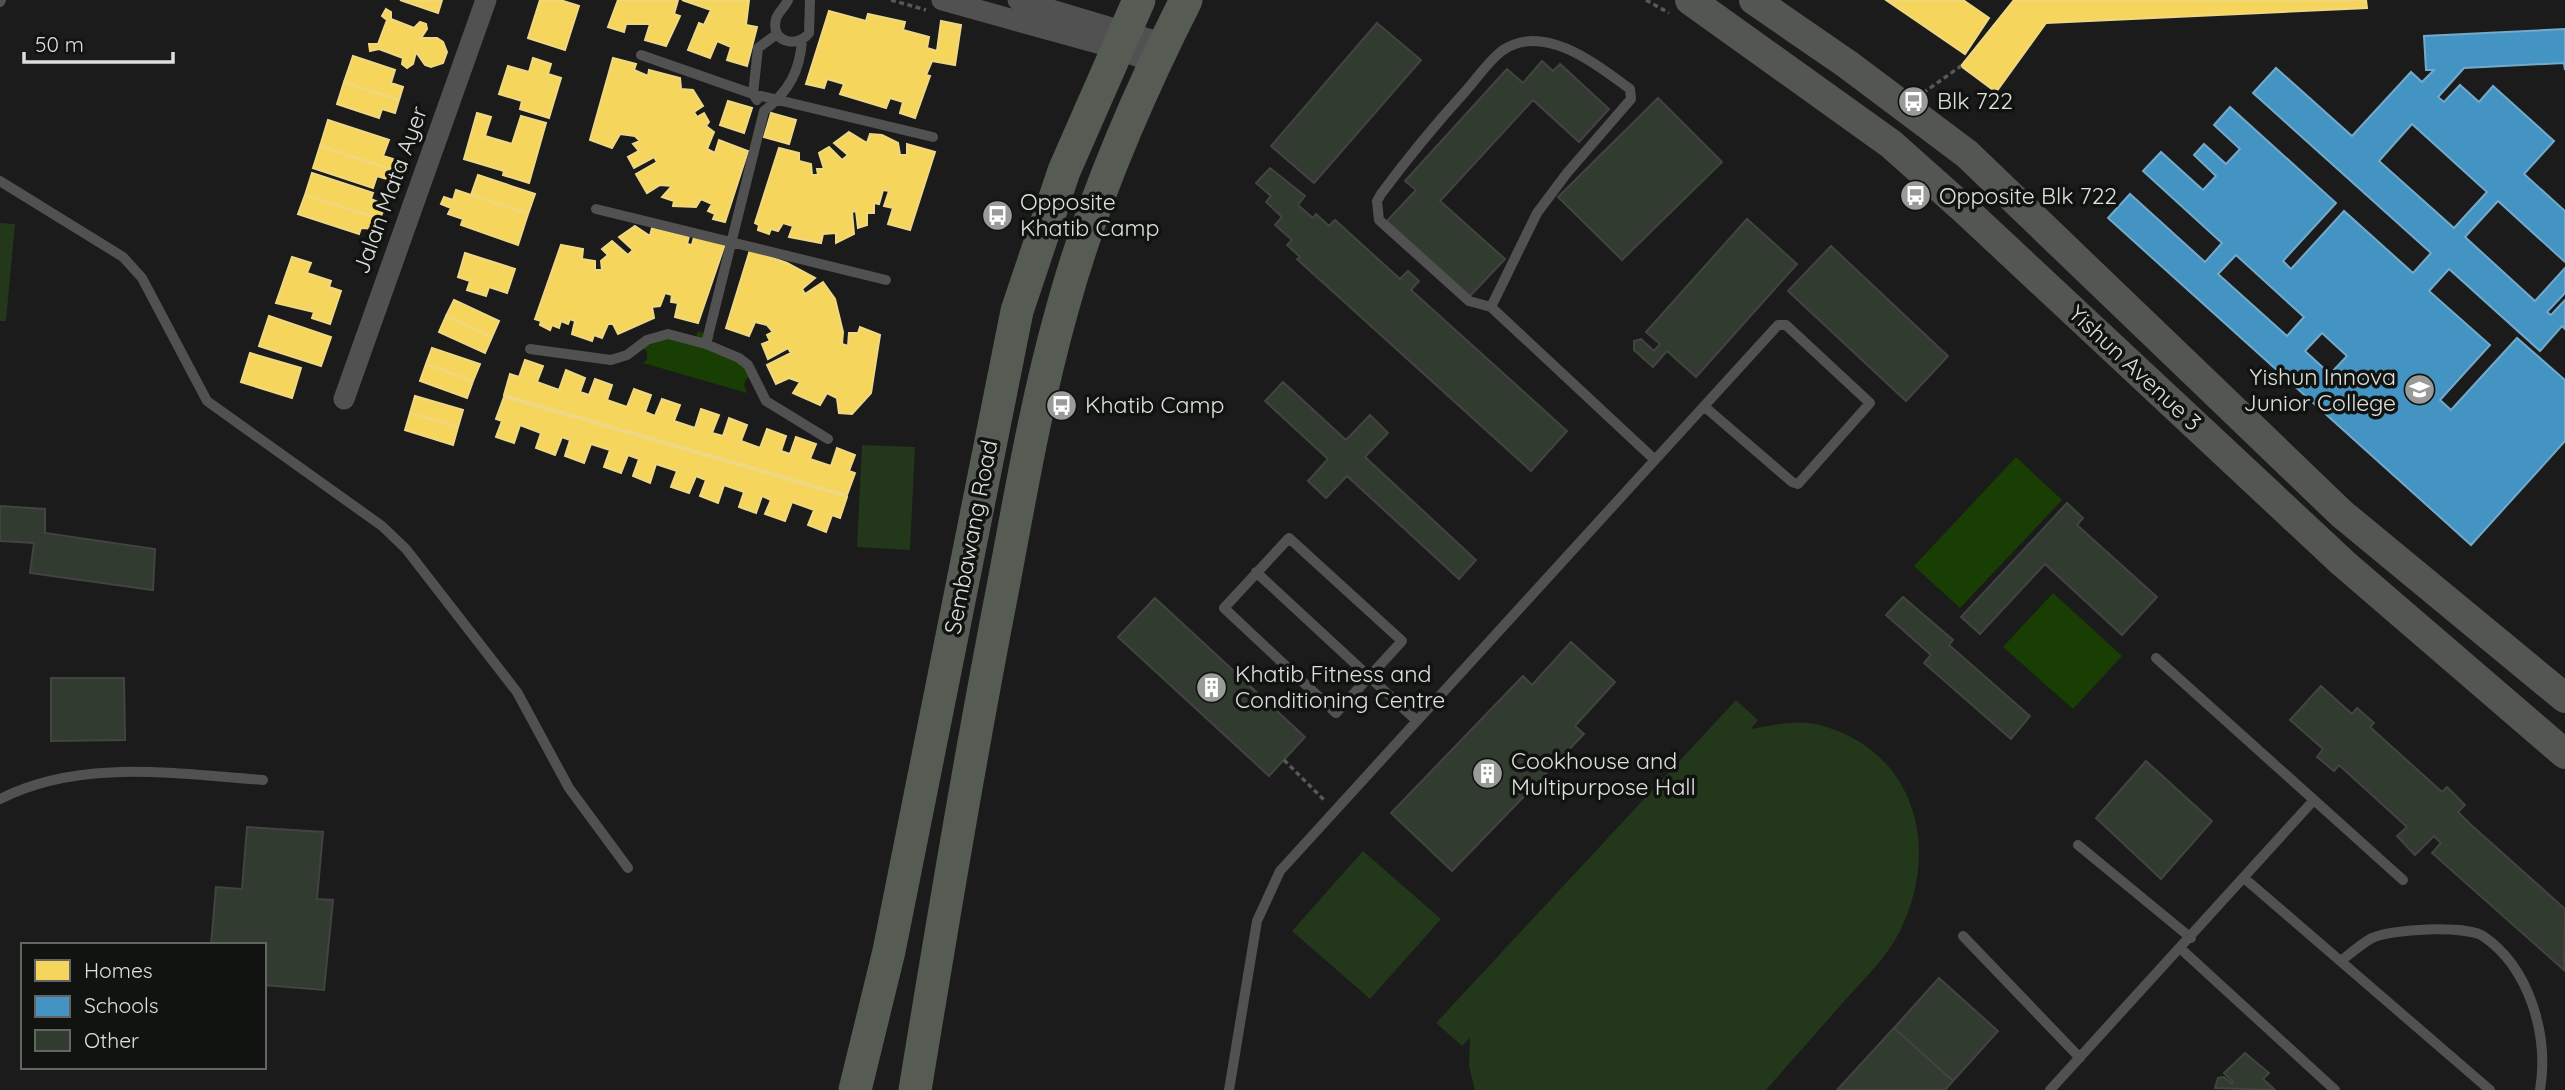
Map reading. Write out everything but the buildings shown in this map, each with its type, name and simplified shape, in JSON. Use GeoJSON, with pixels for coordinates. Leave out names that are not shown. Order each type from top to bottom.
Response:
{"type":"FeatureCollection","features":[{"type":"Feature","properties":{"kind":"main road","name":"Sembawang Road"},"geometry":{"type":"LineString","coordinates":[[855,1090],[889,951],[1017,311],[1064,171],[1139,0]]}},
{"type":"Feature","properties":{"kind":"main road","name":"Sembawang Road"},"geometry":{"type":"LineString","coordinates":[[915,1090],[978,714],[1012,539],[1062,310],[1107,180],[1160,54],[1186,0]]}},
{"type":"Feature","properties":{"kind":"main road","name":"Yishun Avenue 3"},"geometry":{"type":"LineString","coordinates":[[1754,0],[1967,154],[2342,514],[2565,698]]}},
{"type":"Feature","properties":{"kind":"main road","name":"Yishun Avenue 3"},"geometry":{"type":"LineString","coordinates":[[1702,3],[1901,154],[2343,563],[2565,754]]}},
{"type":"Feature","properties":{"kind":"street","name":"Jalan Mata Ayer"},"geometry":{"type":"LineString","coordinates":[[344,399],[486,0]]}},
{"type":"Feature","properties":{"kind":"street"},"geometry":{"type":"LineString","coordinates":[[942,0],[1065,15]]}},
{"type":"Feature","properties":{"kind":"street"},"geometry":{"type":"LineString","coordinates":[[1018,0],[1065,15],[1160,54]]}},
{"type":"Feature","properties":{"kind":"lane"},"geometry":{"type":"LineString","coordinates":[[788,0],[776,16],[777,34],[786,41],[802,40]]}},
{"type":"Feature","properties":{"kind":"lane"},"geometry":{"type":"LineString","coordinates":[[706,344],[764,111],[778,100],[800,66],[802,40],[809,33],[811,23],[807,13],[810,0]]}},
{"type":"Feature","properties":{"kind":"lane"},"geometry":{"type":"LineString","coordinates":[[764,111],[753,94],[758,48],[777,34]]}},
{"type":"Feature","properties":{"kind":"lane"},"geometry":{"type":"LineString","coordinates":[[1491,307],[1537,213],[1567,173],[1631,99],[1630,89],[1589,61],[1553,45],[1524,44],[1502,51],[1422,140],[1377,201],[1379,220],[1469,301],[1491,307],[1655,460]]}},
{"type":"Feature","properties":{"kind":"lane"},"geometry":{"type":"LineString","coordinates":[[641,55],[753,94],[933,137]]}},
{"type":"Feature","properties":{"kind":"lane"},"geometry":{"type":"LineString","coordinates":[[0,181],[122,257],[142,278],[207,401],[382,526],[406,549],[517,692],[569,788],[628,868]]}},
{"type":"Feature","properties":{"kind":"lane"},"geometry":{"type":"LineString","coordinates":[[596,209],[886,280]]}},
{"type":"Feature","properties":{"kind":"lane"},"geometry":{"type":"LineString","coordinates":[[1228,1090],[1257,922],[1280,871],[1781,324],[1870,403],[1798,484],[1792,482],[1705,407]]}},
{"type":"Feature","properties":{"kind":"lane"},"geometry":{"type":"LineString","coordinates":[[530,349],[611,360],[627,355],[647,340],[668,334],[706,344],[739,358],[748,365],[766,401],[828,439]]}},
{"type":"Feature","properties":{"kind":"lane"},"geometry":{"type":"LineString","coordinates":[[1289,538],[1402,641],[1336,713],[1224,608],[1256,572],[1289,538]]}},
{"type":"Feature","properties":{"kind":"lane"},"geometry":{"type":"LineString","coordinates":[[1256,572],[1417,721]]}},
{"type":"Feature","properties":{"kind":"lane"},"geometry":{"type":"LineString","coordinates":[[2156,658],[2403,880]]}},
{"type":"Feature","properties":{"kind":"lane"},"geometry":{"type":"LineString","coordinates":[[0,799],[15,791],[84,775],[143,771],[263,780]]}},
{"type":"Feature","properties":{"kind":"lane"},"geometry":{"type":"LineString","coordinates":[[2050,1090],[2313,801]]}},
{"type":"Feature","properties":{"kind":"lane"},"geometry":{"type":"LineString","coordinates":[[2078,845],[2191,938]]}},
{"type":"Feature","properties":{"kind":"lane"},"geometry":{"type":"LineString","coordinates":[[2244,877],[2490,1090]]}},
{"type":"Feature","properties":{"kind":"lane"},"geometry":{"type":"LineString","coordinates":[[2341,961],[2373,937],[2423,928],[2481,935],[2517,969],[2535,1012],[2543,1072],[2540,1090]]}},
{"type":"Feature","properties":{"kind":"lane"},"geometry":{"type":"LineString","coordinates":[[1963,936],[2080,1058]]}},
{"type":"Feature","properties":{"kind":"lane"},"geometry":{"type":"LineString","coordinates":[[2181,949],[2335,1090]]}},
{"type":"Feature","properties":{"kind":"path"},"geometry":{"type":"LineString","coordinates":[[1908,109],[1913,100],[1961,66]]}},
{"type":"Feature","properties":{"kind":"path"},"geometry":{"type":"LineString","coordinates":[[1284,760],[1335,811]]}},
{"type":"Feature","properties":{"kind":"shaded area"},"geometry":{"type":"Polygon","coordinates":[[[0,223],[15,224],[6,321],[0,321],[0,223]]]}},
{"type":"Feature","properties":{"kind":"shaded area"},"geometry":{"type":"Polygon","coordinates":[[[698,331],[714,336],[710,351],[733,351],[752,377],[746,379],[744,385],[747,393],[643,363],[647,360],[647,352],[643,347],[676,336],[693,346],[698,331]]]}},
{"type":"Feature","properties":{"kind":"shaded area"},"geometry":{"type":"Polygon","coordinates":[[[862,445],[915,447],[910,550],[857,547],[862,445]]]}},
{"type":"Feature","properties":{"kind":"shaded area"},"geometry":{"type":"Polygon","coordinates":[[[2016,457],[2062,500],[1960,608],[1914,566],[2016,457]]]}},
{"type":"Feature","properties":{"kind":"shaded area"},"geometry":{"type":"Polygon","coordinates":[[[2053,593],[2122,656],[2073,709],[2003,647],[2053,593]]]}},
{"type":"Feature","properties":{"kind":"shaded area"},"geometry":{"type":"Polygon","coordinates":[[[1736,700],[1758,720],[1751,729],[1794,723],[1820,725],[1853,738],[1879,756],[1898,780],[1911,807],[1918,836],[1918,867],[1912,899],[1900,931],[1889,949],[1766,1090],[1475,1090],[1469,1066],[1470,1038],[1462,1046],[1436,1023],[1736,700]]]}},
{"type":"Feature","properties":{"kind":"shaded area"},"geometry":{"type":"Polygon","coordinates":[[[1363,851],[1441,919],[1370,999],[1292,931],[1363,851]]]}},
{"type":"Feature","properties":{"kind":"place","name":"Blk 722"},"geometry":{"type":"Point","coordinates":[1914,101]}},
{"type":"Feature","properties":{"kind":"place","name":"Opposite Blk 722"},"geometry":{"type":"Point","coordinates":[1916,196]}},
{"type":"Feature","properties":{"kind":"place","name":"Opposite Khatib Camp"},"geometry":{"type":"Point","coordinates":[997,215]}},
{"type":"Feature","properties":{"kind":"place","name":"Yishun Innova Junior College"},"geometry":{"type":"Point","coordinates":[2419,390]}},
{"type":"Feature","properties":{"kind":"place","name":"Khatib Camp"},"geometry":{"type":"Point","coordinates":[1062,405]}},
{"type":"Feature","properties":{"kind":"place","name":"Khatib Fitness and Conditioning Centre"},"geometry":{"type":"Point","coordinates":[1212,687]}},
{"type":"Feature","properties":{"kind":"place","name":"Cookhouse and Multipurpose Hall"},"geometry":{"type":"Point","coordinates":[1488,774]}}]}
